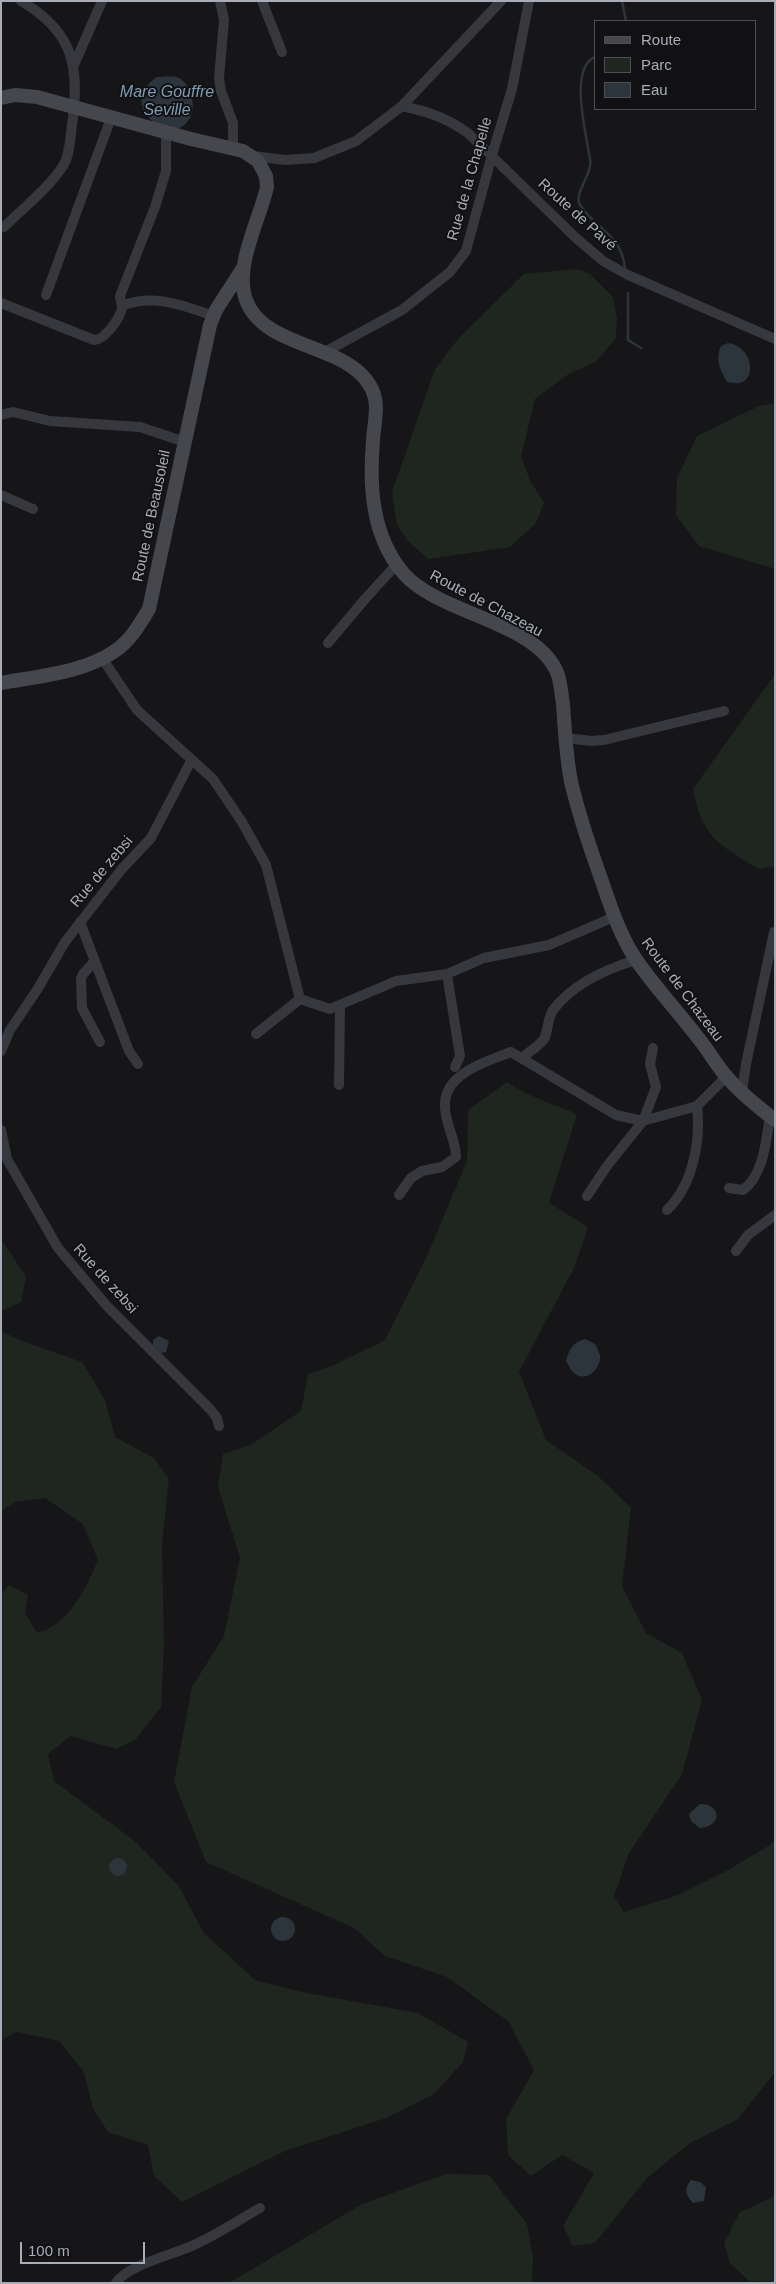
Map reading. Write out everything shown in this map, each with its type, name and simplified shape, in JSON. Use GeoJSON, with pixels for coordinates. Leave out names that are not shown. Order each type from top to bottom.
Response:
{"type":"FeatureCollection","features":[{"type":"Feature","properties":{"kind":"main road"},"geometry":{"type":"LineString","coordinates":[[1,98],[24,95],[233,148],[253,156]]}},
{"type":"Feature","properties":{"kind":"main road","name":"Route de Chazeau"},"geometry":{"type":"LineString","coordinates":[[253,156],[263,171],[267,187],[243,268],[242,281],[246,298],[259,318],[272,329],[355,368],[366,380],[374,394],[376,409],[371,470],[373,505],[386,544],[404,573],[422,589],[506,630],[544,655],[556,670],[559,679],[571,783],[585,834],[614,917],[636,960],[726,1077],[772,1118]]}},
{"type":"Feature","properties":{"kind":"main road","name":"Route de Beausoleil"},"geometry":{"type":"LineString","coordinates":[[1,683],[78,668],[102,658],[117,650],[139,625],[149,609],[214,316],[243,268]]}},
{"type":"Feature","properties":{"kind":"street"},"geometry":{"type":"LineString","coordinates":[[4,227],[56,176],[64,164],[69,148],[74,107],[74,65],[70,51],[59,32],[37,10],[21,1]]}},
{"type":"Feature","properties":{"kind":"street"},"geometry":{"type":"LineString","coordinates":[[74,65],[102,1]]}},
{"type":"Feature","properties":{"kind":"street"},"geometry":{"type":"LineString","coordinates":[[220,1],[224,20],[219,78],[221,91],[233,123],[233,148]]}},
{"type":"Feature","properties":{"kind":"street"},"geometry":{"type":"LineString","coordinates":[[262,1],[282,52]]}},
{"type":"Feature","properties":{"kind":"street"},"geometry":{"type":"LineString","coordinates":[[253,156],[285,160],[314,158],[356,141],[402,106],[502,1]]}},
{"type":"Feature","properties":{"kind":"street","name":"Rue de la Chapelle"},"geometry":{"type":"LineString","coordinates":[[323,353],[402,310],[450,272],[466,251],[512,89],[529,1]]}},
{"type":"Feature","properties":{"kind":"street","name":"Route de Pavé"},"geometry":{"type":"LineString","coordinates":[[402,106],[432,112],[449,120],[468,133],[576,238],[603,261],[628,276],[775,339]]}},
{"type":"Feature","properties":{"kind":"street"},"geometry":{"type":"LineString","coordinates":[[46,295],[111,118]]}},
{"type":"Feature","properties":{"kind":"street"},"geometry":{"type":"LineString","coordinates":[[1,303],[98,340],[116,320],[122,306],[120,296],[155,207],[166,171],[166,132]]}},
{"type":"Feature","properties":{"kind":"street"},"geometry":{"type":"LineString","coordinates":[[122,306],[142,300],[158,300],[214,316]]}},
{"type":"Feature","properties":{"kind":"street"},"geometry":{"type":"LineString","coordinates":[[1,415],[14,412],[50,421],[140,427],[185,442]]}},
{"type":"Feature","properties":{"kind":"street"},"geometry":{"type":"LineString","coordinates":[[1,495],[33,509]]}},
{"type":"Feature","properties":{"kind":"street"},"geometry":{"type":"LineString","coordinates":[[328,643],[365,598],[398,564]]}},
{"type":"Feature","properties":{"kind":"street"},"geometry":{"type":"LineString","coordinates":[[102,658],[137,710],[213,779],[242,822],[266,865],[300,1000]]}},
{"type":"Feature","properties":{"kind":"street"},"geometry":{"type":"LineString","coordinates":[[566,738],[591,741],[604,740],[724,711]]}},
{"type":"Feature","properties":{"kind":"street","name":"Rue de zebsi"},"geometry":{"type":"LineString","coordinates":[[1,1051],[10,1030],[37,990],[65,942],[122,870],[151,838],[191,761]]}},
{"type":"Feature","properties":{"kind":"street"},"geometry":{"type":"LineString","coordinates":[[300,1000],[330,1009],[396,980],[447,974],[484,958],[549,945],[614,917]]}},
{"type":"Feature","properties":{"kind":"street"},"geometry":{"type":"LineString","coordinates":[[80,922],[129,1051],[138,1064]]}},
{"type":"Feature","properties":{"kind":"street"},"geometry":{"type":"LineString","coordinates":[[742,1092],[746,1064],[774,932]]}},
{"type":"Feature","properties":{"kind":"street"},"geometry":{"type":"LineString","coordinates":[[523,1057],[544,1039],[546,1025],[553,1010],[574,990],[605,970],[636,960]]}},
{"type":"Feature","properties":{"kind":"street"},"geometry":{"type":"LineString","coordinates":[[96,961],[83,974],[81,979],[82,1008],[100,1042]]}},
{"type":"Feature","properties":{"kind":"street"},"geometry":{"type":"LineString","coordinates":[[447,974],[460,1056],[455,1067]]}},
{"type":"Feature","properties":{"kind":"street"},"geometry":{"type":"LineString","coordinates":[[256,1034],[300,1000]]}},
{"type":"Feature","properties":{"kind":"street"},"geometry":{"type":"LineString","coordinates":[[340,1006],[340,1085]]}},
{"type":"Feature","properties":{"kind":"street"},"geometry":{"type":"LineString","coordinates":[[587,1196],[607,1166],[643,1121],[656,1087],[650,1064],[653,1048]]}},
{"type":"Feature","properties":{"kind":"street"},"geometry":{"type":"LineString","coordinates":[[398,1195],[411,1178],[422,1171],[442,1167],[456,1157],[456,1146],[445,1104],[451,1086],[468,1070],[511,1052],[523,1057],[616,1115],[643,1121],[697,1106],[726,1077]]}},
{"type":"Feature","properties":{"kind":"street"},"geometry":{"type":"LineString","coordinates":[[667,1210],[680,1195],[689,1171],[700,1128],[697,1106]]}},
{"type":"Feature","properties":{"kind":"street"},"geometry":{"type":"LineString","coordinates":[[729,1188],[743,1190],[756,1177],[772,1118]]}},
{"type":"Feature","properties":{"kind":"street","name":"Rue de zebsi"},"geometry":{"type":"LineString","coordinates":[[1,1130],[7,1159],[58,1248],[107,1306],[210,1409],[217,1418],[219,1426]]}},
{"type":"Feature","properties":{"kind":"street"},"geometry":{"type":"LineString","coordinates":[[736,1251],[748,1235],[775,1215]]}},
{"type":"Feature","properties":{"kind":"street"},"geometry":{"type":"LineString","coordinates":[[116,2283],[129,2270],[170,2256],[196,2244],[260,2208]]}},
{"type":"Feature","properties":{"kind":"green space"},"geometry":{"type":"Polygon","coordinates":[[[577,269],[590,274],[613,297],[617,318],[616,338],[597,361],[567,375],[535,399],[521,457],[530,480],[544,503],[536,523],[510,547],[428,559],[409,542],[397,525],[392,492],[435,369],[458,339],[524,274],[577,269]]]}},
{"type":"Feature","properties":{"kind":"green space"},"geometry":{"type":"Polygon","coordinates":[[[775,403],[775,569],[699,546],[676,515],[677,478],[697,436],[759,406],[775,403]]]}},
{"type":"Feature","properties":{"kind":"green space"},"geometry":{"type":"Polygon","coordinates":[[[775,674],[775,866],[759,869],[723,846],[707,830],[701,819],[693,789],[775,674]]]}},
{"type":"Feature","properties":{"kind":"green space"},"geometry":{"type":"Polygon","coordinates":[[[507,1082],[527,1094],[577,1114],[549,1203],[588,1227],[574,1268],[519,1372],[546,1440],[598,1476],[631,1508],[622,1586],[646,1633],[682,1653],[702,1700],[682,1774],[629,1853],[614,1896],[624,1912],[675,1896],[723,1873],[770,1845],[775,1839],[775,2072],[738,2119],[690,2143],[647,2178],[595,2243],[573,2246],[563,2226],[594,2173],[562,2155],[531,2176],[508,2155],[506,2119],[534,2070],[508,2021],[447,1977],[385,1956],[354,1928],[206,1862],[174,1782],[192,1687],[224,1636],[240,1558],[218,1487],[223,1454],[252,1444],[301,1411],[308,1374],[332,1366],[385,1340],[426,1258],[467,1161],[468,1110],[507,1082]]]}},
{"type":"Feature","properties":{"kind":"green space"},"geometry":{"type":"Polygon","coordinates":[[[1,1239],[26,1277],[21,1302],[5,1310],[1,1309],[1,1239]]]}},
{"type":"Feature","properties":{"kind":"green space"},"geometry":{"type":"Polygon","coordinates":[[[1,1331],[22,1341],[82,1362],[105,1400],[115,1437],[154,1458],[169,1479],[162,1544],[164,1646],[161,1707],[135,1740],[116,1749],[71,1736],[48,1754],[54,1781],[136,1842],[179,1886],[203,1932],[255,1980],[307,1993],[418,2013],[468,2042],[463,2062],[434,2094],[386,2118],[285,2151],[182,2202],[154,2176],[148,2145],[108,2132],[93,2109],[84,2072],[59,2041],[17,2032],[1,2040],[1,1595],[9,1585],[28,1595],[25,1613],[37,1633],[59,1622],[68,1613],[82,1593],[98,1560],[83,1524],[45,1498],[16,1502],[1,1511],[1,1331]]]}},
{"type":"Feature","properties":{"kind":"green space"},"geometry":{"type":"Polygon","coordinates":[[[446,2174],[489,2175],[527,2224],[533,2258],[532,2283],[229,2283],[362,2204],[446,2174]]]}},
{"type":"Feature","properties":{"kind":"green space"},"geometry":{"type":"Polygon","coordinates":[[[775,2196],[775,2282],[749,2281],[730,2263],[724,2243],[739,2213],[775,2196]]]}},
{"type":"Feature","properties":{"kind":"water","name":"Mare Gouffre Seville"},"geometry":{"type":"Polygon","coordinates":[[[157,77],[176,77],[181,79],[188,86],[192,97],[192,112],[185,124],[175,129],[164,128],[153,122],[145,113],[142,101],[145,89],[157,77]]]}},
{"type":"Feature","properties":{"kind":"water"},"geometry":{"type":"Polygon","coordinates":[[[728,343],[736,345],[747,356],[750,370],[745,381],[739,383],[727,382],[722,373],[719,364],[719,351],[721,346],[728,343]]]}},
{"type":"Feature","properties":{"kind":"water"},"geometry":{"type":"Polygon","coordinates":[[[159,1336],[169,1341],[166,1352],[161,1353],[153,1345],[153,1340],[159,1336]]]}},
{"type":"Feature","properties":{"kind":"water"},"geometry":{"type":"Polygon","coordinates":[[[585,1339],[595,1344],[600,1359],[594,1372],[590,1375],[581,1376],[573,1372],[566,1361],[572,1347],[577,1342],[585,1339]]]}},
{"type":"Feature","properties":{"kind":"water"},"geometry":{"type":"Polygon","coordinates":[[[700,1804],[712,1807],[715,1811],[716,1819],[708,1826],[700,1828],[691,1821],[689,1814],[700,1804]]]}},
{"type":"Feature","properties":{"kind":"water"},"geometry":{"type":"Polygon","coordinates":[[[114,1858],[122,1858],[127,1863],[125,1874],[114,1876],[109,1871],[109,1863],[114,1858]]]}},
{"type":"Feature","properties":{"kind":"water"},"geometry":{"type":"Polygon","coordinates":[[[283,1917],[291,1921],[295,1929],[291,1937],[283,1941],[275,1937],[271,1929],[275,1921],[283,1917]]]}},
{"type":"Feature","properties":{"kind":"water"},"geometry":{"type":"Polygon","coordinates":[[[691,2180],[700,2182],[706,2187],[704,2201],[693,2203],[688,2197],[686,2189],[691,2180]]]}},
{"type":"Feature","properties":{"kind":"waterway"},"geometry":{"type":"LineString","coordinates":[[622,1],[626,20]]}},
{"type":"Feature","properties":{"kind":"waterway"},"geometry":{"type":"LineString","coordinates":[[594,58],[587,64],[582,74],[581,104],[590,165],[579,200],[586,213],[614,240],[623,257],[625,269]]}},
{"type":"Feature","properties":{"kind":"waterway"},"geometry":{"type":"LineString","coordinates":[[628,293],[628,340],[641,348]]}}]}
